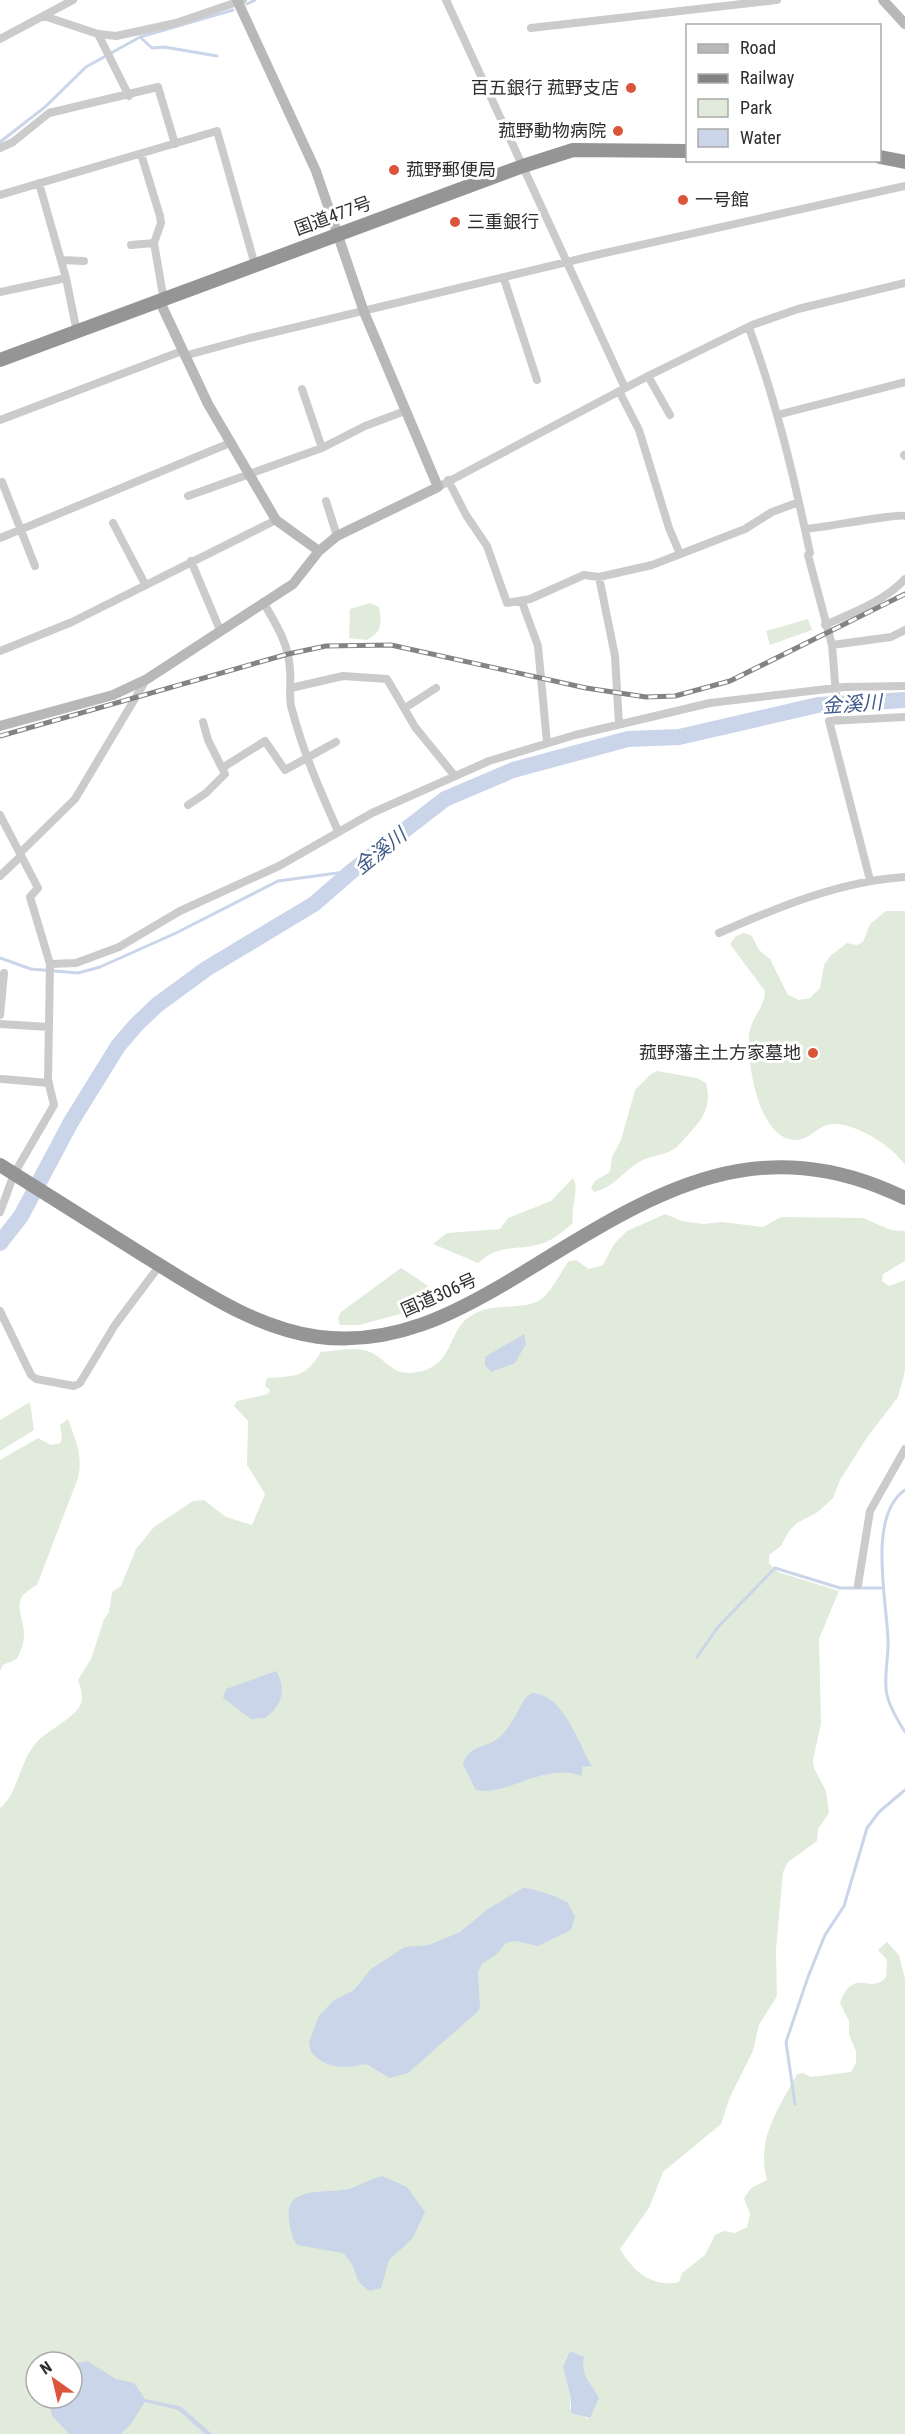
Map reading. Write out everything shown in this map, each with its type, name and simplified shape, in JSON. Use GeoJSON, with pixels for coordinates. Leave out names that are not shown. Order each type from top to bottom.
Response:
{"type":"FeatureCollection","features":[{"type":"Feature","properties":{"kind":"highway","name":"国道477号"},"geometry":{"type":"LineString","coordinates":[[0,360],[523,166],[573,150],[686,151]]}},
{"type":"Feature","properties":{"kind":"highway"},"geometry":{"type":"LineString","coordinates":[[881,157],[905,162]]}},
{"type":"Feature","properties":{"kind":"highway","name":"国道306号"},"geometry":{"type":"LineString","coordinates":[[0,1165],[219,1301],[271,1326],[318,1336],[366,1338],[413,1329],[456,1311],[627,1210],[667,1190],[706,1177],[762,1169],[810,1171],[857,1180],[905,1198]]}},
{"type":"Feature","properties":{"kind":"street"},"geometry":{"type":"LineString","coordinates":[[0,39],[73,0]]}},
{"type":"Feature","properties":{"kind":"street"},"geometry":{"type":"LineString","coordinates":[[446,0],[568,263],[622,389],[639,430],[669,528],[680,554]]}},
{"type":"Feature","properties":{"kind":"street"},"geometry":{"type":"LineString","coordinates":[[531,28],[777,0]]}},
{"type":"Feature","properties":{"kind":"street"},"geometry":{"type":"LineString","coordinates":[[883,0],[903,18]]}},
{"type":"Feature","properties":{"kind":"street"},"geometry":{"type":"LineString","coordinates":[[44,16],[98,34],[116,36],[176,23],[240,1],[316,171],[364,312],[405,411],[443,483],[487,546],[507,603],[522,602],[584,574],[599,577],[626,573],[680,554],[704,542],[745,529],[772,512],[799,502]]}},
{"type":"Feature","properties":{"kind":"street"},"geometry":{"type":"LineString","coordinates":[[98,34],[129,96]]}},
{"type":"Feature","properties":{"kind":"street"},"geometry":{"type":"LineString","coordinates":[[0,148],[13,142],[49,113],[129,96],[158,87],[175,144]]}},
{"type":"Feature","properties":{"kind":"street"},"geometry":{"type":"LineString","coordinates":[[0,195],[217,132],[255,265]]}},
{"type":"Feature","properties":{"kind":"street"},"geometry":{"type":"LineString","coordinates":[[141,154],[160,216],[161,223],[154,243],[162,301],[183,354],[230,443],[276,520],[320,550]]}},
{"type":"Feature","properties":{"kind":"street"},"geometry":{"type":"LineString","coordinates":[[39,183],[66,278],[77,332]]}},
{"type":"Feature","properties":{"kind":"street"},"geometry":{"type":"LineString","coordinates":[[0,420],[183,354],[905,186]]}},
{"type":"Feature","properties":{"kind":"street"},"geometry":{"type":"LineString","coordinates":[[131,245],[154,243]]}},
{"type":"Feature","properties":{"kind":"street"},"geometry":{"type":"LineString","coordinates":[[61,260],[84,261]]}},
{"type":"Feature","properties":{"kind":"street"},"geometry":{"type":"LineString","coordinates":[[0,292],[66,278]]}},
{"type":"Feature","properties":{"kind":"street"},"geometry":{"type":"LineString","coordinates":[[504,279],[537,380]]}},
{"type":"Feature","properties":{"kind":"street"},"geometry":{"type":"LineString","coordinates":[[0,726],[113,695],[147,679],[292,584],[320,550],[337,536],[648,376],[781,314],[905,283]]}},
{"type":"Feature","properties":{"kind":"street"},"geometry":{"type":"LineString","coordinates":[[749,328],[777,415],[799,502],[810,553],[808,555],[832,645],[839,718]]}},
{"type":"Feature","properties":{"kind":"street"},"geometry":{"type":"LineString","coordinates":[[648,376],[670,415]]}},
{"type":"Feature","properties":{"kind":"street"},"geometry":{"type":"LineString","coordinates":[[777,415],[905,382]]}},
{"type":"Feature","properties":{"kind":"street"},"geometry":{"type":"LineString","coordinates":[[302,389],[322,448]]}},
{"type":"Feature","properties":{"kind":"street"},"geometry":{"type":"LineString","coordinates":[[188,496],[322,448],[365,426],[405,411]]}},
{"type":"Feature","properties":{"kind":"street"},"geometry":{"type":"LineString","coordinates":[[0,538],[230,443]]}},
{"type":"Feature","properties":{"kind":"street"},"geometry":{"type":"LineString","coordinates":[[2,482],[35,566]]}},
{"type":"Feature","properties":{"kind":"street"},"geometry":{"type":"LineString","coordinates":[[326,501],[337,536]]}},
{"type":"Feature","properties":{"kind":"street"},"geometry":{"type":"LineString","coordinates":[[805,529],[859,523],[894,514],[905,516]]}},
{"type":"Feature","properties":{"kind":"street"},"geometry":{"type":"LineString","coordinates":[[0,651],[72,622],[276,520]]}},
{"type":"Feature","properties":{"kind":"street"},"geometry":{"type":"LineString","coordinates":[[113,523],[145,584]]}},
{"type":"Feature","properties":{"kind":"street"},"geometry":{"type":"LineString","coordinates":[[191,561],[220,630]]}},
{"type":"Feature","properties":{"kind":"street"},"geometry":{"type":"LineString","coordinates":[[599,577],[615,656],[619,724]]}},
{"type":"Feature","properties":{"kind":"street"},"geometry":{"type":"LineString","coordinates":[[825,625],[860,610],[905,579]]}},
{"type":"Feature","properties":{"kind":"street"},"geometry":{"type":"LineString","coordinates":[[522,602],[538,646],[547,743]]}},
{"type":"Feature","properties":{"kind":"street"},"geometry":{"type":"LineString","coordinates":[[263,603],[285,643],[291,706],[313,779],[338,831]]}},
{"type":"Feature","properties":{"kind":"street"},"geometry":{"type":"LineString","coordinates":[[832,645],[891,636],[905,630]]}},
{"type":"Feature","properties":{"kind":"street"},"geometry":{"type":"LineString","coordinates":[[291,688],[344,676],[387,679],[415,727],[452,777]]}},
{"type":"Feature","properties":{"kind":"street"},"geometry":{"type":"LineString","coordinates":[[0,876],[75,799],[147,679]]}},
{"type":"Feature","properties":{"kind":"street"},"geometry":{"type":"LineString","coordinates":[[50,965],[76,963],[111,951],[180,911],[279,866],[338,831],[452,777],[547,743],[710,703],[838,690],[905,686]]}},
{"type":"Feature","properties":{"kind":"street"},"geometry":{"type":"LineString","coordinates":[[405,708],[436,688]]}},
{"type":"Feature","properties":{"kind":"street"},"geometry":{"type":"LineString","coordinates":[[870,880],[829,721],[839,718],[905,717]]}},
{"type":"Feature","properties":{"kind":"street"},"geometry":{"type":"LineString","coordinates":[[188,805],[206,793],[207,789],[225,774],[208,740],[203,722]]}},
{"type":"Feature","properties":{"kind":"street"},"geometry":{"type":"LineString","coordinates":[[222,768],[265,741],[285,770],[336,742]]}},
{"type":"Feature","properties":{"kind":"street"},"geometry":{"type":"LineString","coordinates":[[0,815],[38,888],[30,897],[50,965],[48,1083],[54,1104],[0,1212]]}},
{"type":"Feature","properties":{"kind":"street"},"geometry":{"type":"LineString","coordinates":[[719,933],[779,907],[870,880],[905,877]]}},
{"type":"Feature","properties":{"kind":"street"},"geometry":{"type":"LineString","coordinates":[[4,973],[0,1020],[49,1028]]}},
{"type":"Feature","properties":{"kind":"street"},"geometry":{"type":"LineString","coordinates":[[2,1079],[48,1083]]}},
{"type":"Feature","properties":{"kind":"street"},"geometry":{"type":"LineString","coordinates":[[0,1311],[31,1375],[36,1379],[74,1386],[80,1383],[145,1282],[160,1265]]}},
{"type":"Feature","properties":{"kind":"street"},"geometry":{"type":"LineString","coordinates":[[858,1585],[870,1511],[905,1449]]}},
{"type":"Feature","properties":{"kind":"green space"},"geometry":{"type":"Polygon","coordinates":[[[370,603],[379,607],[380,626],[378,630],[367,640],[349,638],[350,609],[370,603]]]}},
{"type":"Feature","properties":{"kind":"green space"},"geometry":{"type":"Polygon","coordinates":[[[808,619],[812,630],[770,645],[766,631],[808,619]]]}},
{"type":"Feature","properties":{"kind":"green space"},"geometry":{"type":"Polygon","coordinates":[[[886,911],[905,911],[905,1165],[882,1143],[847,1126],[827,1125],[800,1140],[783,1136],[772,1127],[758,1098],[753,1081],[749,1049],[750,1030],[763,1003],[765,991],[730,944],[736,936],[744,933],[752,936],[759,950],[770,959],[788,995],[799,1000],[810,998],[820,988],[824,965],[830,956],[847,943],[857,945],[863,942],[870,924],[886,911]]]}},
{"type":"Feature","properties":{"kind":"green space"},"geometry":{"type":"Polygon","coordinates":[[[657,1071],[697,1078],[706,1083],[708,1099],[705,1112],[698,1124],[676,1148],[639,1162],[608,1187],[594,1192],[591,1188],[595,1181],[610,1172],[612,1157],[621,1140],[635,1090],[657,1071]]]}},
{"type":"Feature","properties":{"kind":"green space"},"geometry":{"type":"Polygon","coordinates":[[[573,1178],[576,1188],[573,1223],[558,1235],[541,1244],[501,1250],[478,1263],[433,1244],[447,1233],[500,1229],[508,1218],[551,1201],[573,1178]]]}},
{"type":"Feature","properties":{"kind":"green space"},"geometry":{"type":"Polygon","coordinates":[[[665,1214],[682,1221],[703,1224],[722,1222],[763,1227],[781,1217],[863,1218],[891,1230],[905,1231],[905,1261],[883,1274],[882,1281],[889,1286],[905,1280],[905,1371],[898,1397],[866,1439],[840,1480],[833,1498],[818,1512],[797,1523],[789,1531],[781,1546],[769,1555],[769,1563],[778,1572],[839,1591],[819,1639],[821,1724],[813,1760],[814,1768],[826,1791],[829,1813],[818,1829],[817,1841],[788,1862],[783,1872],[776,1950],[777,1996],[759,2025],[753,2051],[730,2097],[721,2124],[663,2172],[649,2208],[620,2249],[637,2271],[644,2276],[660,2282],[679,2282],[682,2273],[705,2255],[715,2235],[724,2231],[735,2233],[747,2227],[750,2214],[744,2198],[751,2188],[767,2180],[764,2151],[767,2137],[776,2112],[797,2074],[803,2073],[811,2077],[851,2072],[856,2063],[856,2051],[849,2035],[849,2021],[840,2003],[845,1992],[856,1983],[874,1984],[886,1977],[887,1960],[878,1950],[887,1942],[899,1955],[905,1979],[905,2434],[0,2434],[0,1808],[11,1795],[26,1759],[36,1743],[73,1714],[81,1703],[82,1694],[78,1680],[91,1659],[104,1619],[109,1612],[112,1592],[121,1586],[136,1549],[154,1527],[193,1501],[204,1500],[226,1517],[252,1525],[265,1494],[247,1465],[248,1421],[234,1406],[237,1401],[268,1394],[270,1390],[265,1386],[267,1378],[299,1374],[310,1367],[321,1352],[362,1350],[373,1353],[392,1368],[403,1373],[425,1370],[442,1358],[456,1332],[469,1317],[489,1308],[520,1306],[538,1301],[546,1295],[569,1261],[576,1260],[589,1269],[603,1265],[614,1244],[627,1231],[665,1214]],[[582,2365],[563,2367],[571,2399],[570,2409],[588,2419],[595,2391],[586,2382],[582,2365]]]}},
{"type":"Feature","properties":{"kind":"green space"},"geometry":{"type":"Polygon","coordinates":[[[401,1268],[432,1289],[446,1302],[359,1325],[340,1325],[338,1318],[341,1312],[401,1268]]]}},
{"type":"Feature","properties":{"kind":"green space"},"geometry":{"type":"Polygon","coordinates":[[[30,1402],[34,1430],[0,1451],[0,1420],[30,1402]]]}},
{"type":"Feature","properties":{"kind":"green space"},"geometry":{"type":"Polygon","coordinates":[[[68,1419],[79,1455],[78,1478],[37,1585],[21,1598],[20,1612],[24,1634],[17,1659],[3,1665],[0,1671],[0,1460],[38,1438],[51,1445],[60,1443],[62,1438],[60,1425],[68,1419]]]}},
{"type":"Feature","properties":{"kind":"water"},"geometry":{"type":"Polygon","coordinates":[[[524,1334],[526,1344],[515,1363],[491,1372],[485,1365],[485,1357],[524,1334]]]}},
{"type":"Feature","properties":{"kind":"water"},"geometry":{"type":"Polygon","coordinates":[[[276,1671],[281,1684],[281,1696],[275,1708],[265,1718],[251,1719],[223,1698],[226,1689],[276,1671]]]}},
{"type":"Feature","properties":{"kind":"water"},"geometry":{"type":"Polygon","coordinates":[[[532,1693],[543,1695],[561,1710],[592,1766],[582,1767],[582,1776],[553,1773],[497,1790],[475,1789],[463,1764],[466,1758],[474,1750],[500,1737],[526,1697],[532,1693]]]}},
{"type":"Feature","properties":{"kind":"water"},"geometry":{"type":"Polygon","coordinates":[[[523,1888],[546,1893],[568,1903],[575,1917],[571,1930],[538,1946],[515,1941],[506,1943],[497,1954],[482,1964],[478,1972],[480,2008],[408,2073],[390,2078],[366,2064],[343,2067],[329,2065],[311,2052],[309,2042],[319,2016],[333,2001],[354,1990],[371,1969],[405,1947],[429,1945],[460,1932],[488,1909],[523,1888]]]}},
{"type":"Feature","properties":{"kind":"water"},"geometry":{"type":"Polygon","coordinates":[[[382,2176],[407,2187],[425,2212],[413,2238],[389,2260],[381,2288],[370,2291],[360,2283],[352,2264],[343,2253],[297,2245],[290,2228],[290,2207],[294,2200],[302,2195],[344,2190],[382,2176]]]}},
{"type":"Feature","properties":{"kind":"water"},"geometry":{"type":"Polygon","coordinates":[[[570,2351],[584,2357],[585,2374],[599,2398],[590,2418],[571,2413],[571,2399],[563,2367],[570,2351]]]}},
{"type":"Feature","properties":{"kind":"water"},"geometry":{"type":"Polygon","coordinates":[[[87,2361],[116,2379],[134,2383],[145,2399],[180,2406],[212,2434],[205,2434],[178,2410],[145,2402],[131,2424],[121,2434],[69,2434],[52,2416],[51,2410],[84,2410],[84,2362],[87,2361]]]}},
{"type":"Feature","properties":{"kind":"waterway"},"geometry":{"type":"LineString","coordinates":[[247,4],[255,0]]}},
{"type":"Feature","properties":{"kind":"waterway"},"geometry":{"type":"LineString","coordinates":[[140,37],[233,10]]}},
{"type":"Feature","properties":{"kind":"waterway"},"geometry":{"type":"LineString","coordinates":[[0,142],[45,107],[86,67],[140,37],[152,48],[164,47],[217,56]]}},
{"type":"Feature","properties":{"kind":"waterway","name":"金溪川"},"geometry":{"type":"LineString","coordinates":[[0,1243],[21,1216],[71,1122],[118,1046],[136,1025],[157,1005],[206,969],[314,904],[352,871],[445,799],[513,770],[628,739],[679,737],[818,705],[905,700]]}},
{"type":"Feature","properties":{"kind":"waterway"},"geometry":{"type":"LineString","coordinates":[[0,958],[31,969],[78,973],[100,967],[176,933],[278,881],[352,871]]}},
{"type":"Feature","properties":{"kind":"waterway"},"geometry":{"type":"LineString","coordinates":[[905,1490],[893,1502],[886,1519],[882,1560],[888,1640],[886,1688],[892,1710],[905,1732]]}},
{"type":"Feature","properties":{"kind":"waterway"},"geometry":{"type":"LineString","coordinates":[[697,1657],[718,1627],[775,1568],[840,1588],[883,1588]]}},
{"type":"Feature","properties":{"kind":"waterway"},"geometry":{"type":"LineString","coordinates":[[795,2104],[786,2042],[808,1977],[825,1935],[844,1906],[867,1828],[879,1812],[905,1790]]}},
{"type":"Feature","properties":{"kind":"railway"},"geometry":{"type":"LineString","coordinates":[[0,736],[288,654],[326,646],[391,645],[586,688],[646,697],[675,696],[730,681],[905,594]]}},
{"type":"Feature","properties":{"kind":"place","name":"百五銀行 菰野支店"},"geometry":{"type":"Point","coordinates":[631,88]}},
{"type":"Feature","properties":{"kind":"place","name":"菰野動物病院"},"geometry":{"type":"Point","coordinates":[618,131]}},
{"type":"Feature","properties":{"kind":"place","name":"菰野郵便局"},"geometry":{"type":"Point","coordinates":[394,170]}},
{"type":"Feature","properties":{"kind":"place","name":"一号館"},"geometry":{"type":"Point","coordinates":[683,200]}},
{"type":"Feature","properties":{"kind":"place","name":"三重銀行"},"geometry":{"type":"Point","coordinates":[455,222]}},
{"type":"Feature","properties":{"kind":"place","name":"菰野藩主土方家墓地"},"geometry":{"type":"Point","coordinates":[813,1053]}}]}
